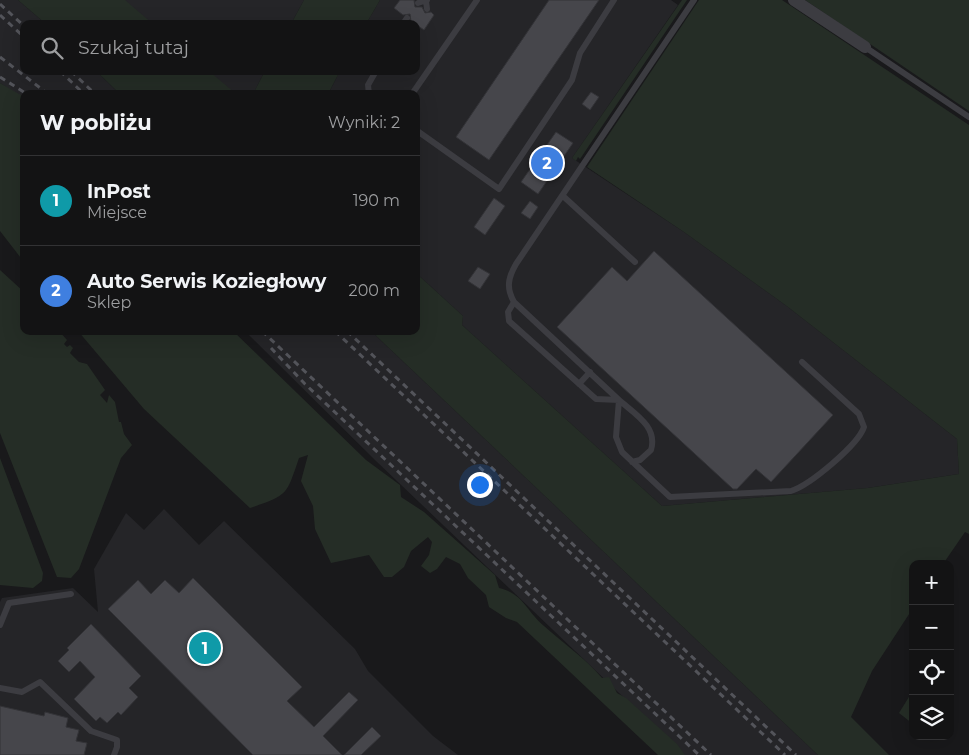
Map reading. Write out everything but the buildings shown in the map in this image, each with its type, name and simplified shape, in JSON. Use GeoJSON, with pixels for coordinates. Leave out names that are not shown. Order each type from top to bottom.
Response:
{"type":"FeatureCollection","features":[{"type":"Feature","properties":{"kind":"street"},"geometry":{"type":"LineString","coordinates":[[794,0],[865,48]]}},
{"type":"Feature","properties":{"kind":"lane"},"geometry":{"type":"LineString","coordinates":[[418,3],[426,0],[427,10]]}},
{"type":"Feature","properties":{"kind":"lane"},"geometry":{"type":"LineString","coordinates":[[415,90],[477,0]]}},
{"type":"Feature","properties":{"kind":"lane"},"geometry":{"type":"LineString","coordinates":[[420,133],[499,188],[572,80],[580,53],[614,0]]}},
{"type":"Feature","properties":{"kind":"lane"},"geometry":{"type":"LineString","coordinates":[[632,462],[647,456],[653,443],[652,434],[647,425],[514,302],[509,293],[508,282],[510,274],[563,196],[582,164],[694,0]]}},
{"type":"Feature","properties":{"kind":"lane"},"geometry":{"type":"LineString","coordinates":[[865,48],[969,116]]}},
{"type":"Feature","properties":{"kind":"lane"},"geometry":{"type":"LineString","coordinates":[[369,90],[368,85],[374,75]]}},
{"type":"Feature","properties":{"kind":"lane"},"geometry":{"type":"LineString","coordinates":[[563,196],[635,262]]}},
{"type":"Feature","properties":{"kind":"lane"},"geometry":{"type":"LineString","coordinates":[[514,302],[508,312],[510,321],[596,399],[619,400]]}},
{"type":"Feature","properties":{"kind":"lane"},"geometry":{"type":"LineString","coordinates":[[619,400],[617,444],[622,452],[670,497],[791,491],[801,488],[857,440],[864,427],[859,414],[802,362]]}},
{"type":"Feature","properties":{"kind":"lane"},"geometry":{"type":"LineString","coordinates":[[579,384],[590,372]]}},
{"type":"Feature","properties":{"kind":"lane"},"geometry":{"type":"LineString","coordinates":[[0,625],[9,603],[71,594]]}},
{"type":"Feature","properties":{"kind":"lane"},"geometry":{"type":"LineString","coordinates":[[0,688],[22,692],[40,682],[91,731],[117,740],[114,755]]}},
{"type":"Feature","properties":{"kind":"shaded area"},"geometry":{"type":"Polygon","coordinates":[[[0,0],[18,0],[41,20],[20,20],[20,75],[100,75],[116,90],[20,90],[20,96],[0,83],[0,0]]]}},
{"type":"Feature","properties":{"kind":"shaded area"},"geometry":{"type":"Polygon","coordinates":[[[18,0],[125,0],[148,20],[41,20],[18,0]]]}},
{"type":"Feature","properties":{"kind":"shaded area"},"geometry":{"type":"Polygon","coordinates":[[[111,0],[304,0],[293,20],[134,20],[111,0]]]}},
{"type":"Feature","properties":{"kind":"shaded area"},"geometry":{"type":"Polygon","coordinates":[[[304,0],[380,0],[368,20],[293,20],[304,0]]]}},
{"type":"Feature","properties":{"kind":"shaded area"},"geometry":{"type":"Polygon","coordinates":[[[380,0],[671,0],[678,5],[572,158],[684,232],[788,307],[957,439],[959,474],[868,488],[662,506],[462,325],[463,316],[420,277],[420,90],[330,90],[338,75],[420,75],[420,20],[368,20],[380,0]]]}},
{"type":"Feature","properties":{"kind":"shaded area"},"geometry":{"type":"Polygon","coordinates":[[[682,0],[687,0],[580,159],[578,157],[576,161],[572,158],[682,0]]]}},
{"type":"Feature","properties":{"kind":"shaded area"},"geometry":{"type":"Polygon","coordinates":[[[699,0],[782,0],[969,125],[969,534],[965,532],[946,560],[909,560],[909,614],[872,671],[851,717],[889,755],[818,755],[375,335],[420,335],[420,277],[463,316],[462,325],[662,506],[868,488],[959,474],[957,439],[788,307],[684,232],[587,167],[699,0]]]}},
{"type":"Feature","properties":{"kind":"shaded area"},"geometry":{"type":"Polygon","coordinates":[[[805,0],[969,0],[969,111],[814,6],[805,0]]]}},
{"type":"Feature","properties":{"kind":"shaded area"},"geometry":{"type":"Polygon","coordinates":[[[100,75],[214,75],[231,90],[116,90],[100,75]]]}},
{"type":"Feature","properties":{"kind":"shaded area"},"geometry":{"type":"Polygon","coordinates":[[[199,75],[263,75],[255,90],[215,90],[199,75]]]}},
{"type":"Feature","properties":{"kind":"shaded area"},"geometry":{"type":"Polygon","coordinates":[[[263,75],[338,75],[330,90],[255,90],[263,75]]]}},
{"type":"Feature","properties":{"kind":"shaded area"},"geometry":{"type":"Polygon","coordinates":[[[0,83],[20,95],[20,257],[0,231],[0,83]]]}},
{"type":"Feature","properties":{"kind":"shaded area"},"geometry":{"type":"Polygon","coordinates":[[[0,270],[20,288],[20,335],[63,335],[67,340],[64,344],[67,347],[70,345],[73,348],[70,353],[79,362],[87,364],[105,390],[100,395],[107,403],[109,395],[115,402],[119,422],[121,422],[124,434],[132,445],[121,458],[79,569],[71,578],[57,577],[0,433],[0,270]]]}},
{"type":"Feature","properties":{"kind":"shaded area"},"geometry":{"type":"Polygon","coordinates":[[[81,335],[237,335],[366,460],[400,485],[401,497],[424,512],[495,575],[499,588],[514,594],[538,620],[602,678],[609,677],[617,693],[626,698],[677,744],[685,755],[658,755],[517,622],[506,618],[489,607],[486,595],[468,578],[460,564],[446,557],[437,569],[430,573],[421,566],[429,555],[432,542],[428,537],[411,551],[404,567],[392,577],[384,577],[369,555],[331,563],[315,529],[313,506],[301,481],[308,455],[299,458],[288,487],[284,492],[272,500],[250,508],[144,409],[81,335]]]}},
{"type":"Feature","properties":{"kind":"shaded area"},"geometry":{"type":"Polygon","coordinates":[[[249,335],[375,335],[818,755],[684,755],[376,461],[249,335]]]}},
{"type":"Feature","properties":{"kind":"shaded area"},"geometry":{"type":"Polygon","coordinates":[[[0,458],[43,573],[42,581],[33,588],[0,585],[0,458]]]}},
{"type":"Feature","properties":{"kind":"shaded area"},"geometry":{"type":"Polygon","coordinates":[[[164,509],[199,545],[224,521],[355,649],[368,671],[433,736],[458,755],[0,755],[0,602],[2,598],[73,588],[98,612],[94,569],[126,513],[144,530],[164,509]]]}},
{"type":"Feature","properties":{"kind":"shaded area"},"geometry":{"type":"Polygon","coordinates":[[[909,697],[909,721],[899,713],[909,697]]]}},
{"type":"Feature","properties":{"kind":"railway"},"geometry":{"type":"LineString","coordinates":[[0,4],[20,22]]}},
{"type":"Feature","properties":{"kind":"railway"},"geometry":{"type":"LineString","coordinates":[[0,15],[20,33]]}},
{"type":"Feature","properties":{"kind":"railway"},"geometry":{"type":"LineString","coordinates":[[0,57],[20,72]]}},
{"type":"Feature","properties":{"kind":"railway"},"geometry":{"type":"LineString","coordinates":[[23,75],[43,90]]}},
{"type":"Feature","properties":{"kind":"railway"},"geometry":{"type":"LineString","coordinates":[[64,75],[80,90]]}},
{"type":"Feature","properties":{"kind":"railway"},"geometry":{"type":"LineString","coordinates":[[75,75],[91,90]]}},
{"type":"Feature","properties":{"kind":"railway"},"geometry":{"type":"LineString","coordinates":[[0,77],[21,90]]}},
{"type":"Feature","properties":{"kind":"railway"},"geometry":{"type":"LineString","coordinates":[[266,335],[711,755]]}},
{"type":"Feature","properties":{"kind":"railway"},"geometry":{"type":"LineString","coordinates":[[339,335],[785,755]]}},
{"type":"Feature","properties":{"kind":"railway"},"geometry":{"type":"LineString","coordinates":[[351,335],[796,755]]}},
{"type":"Feature","properties":{"kind":"railway"},"geometry":{"type":"LineString","coordinates":[[271,348],[305,384],[699,755]]}},
{"type":"Feature","properties":{"kind":"place","name":"Auto Serwis Koziegłowy"},"geometry":{"type":"Point","coordinates":[547,163]}},
{"type":"Feature","properties":{"kind":"place","name":"InPost"},"geometry":{"type":"Point","coordinates":[205,648]}}]}
